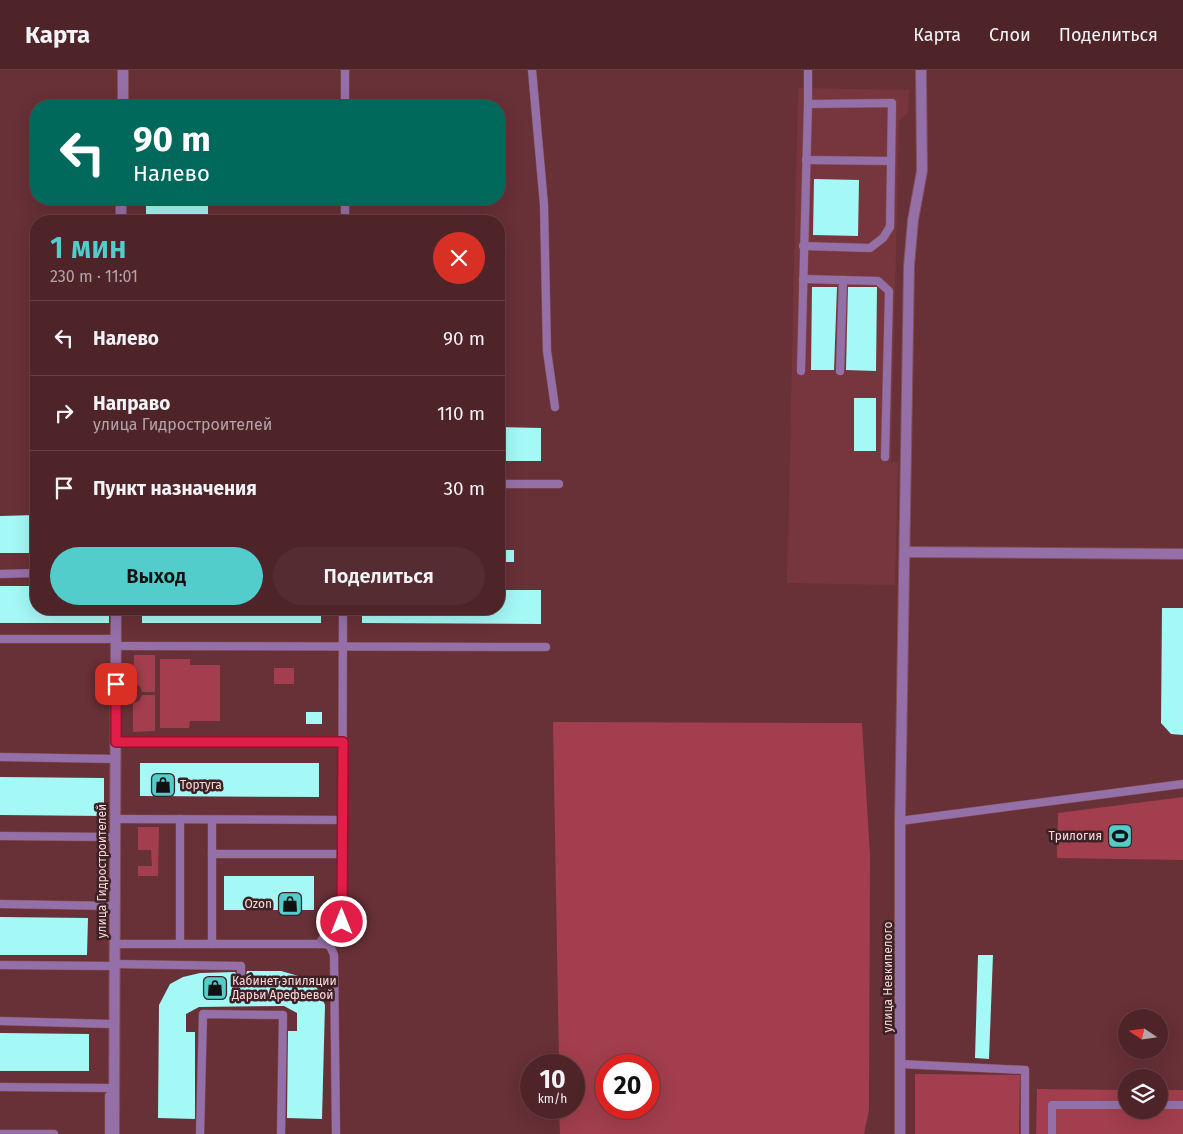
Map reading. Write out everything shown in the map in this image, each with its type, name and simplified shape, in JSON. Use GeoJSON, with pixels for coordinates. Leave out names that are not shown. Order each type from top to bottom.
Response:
{"type":"FeatureCollection","features":[{"type":"Feature","properties":{"kind":"street"},"geometry":{"type":"LineString","coordinates":[[123,70],[123,100]]}},
{"type":"Feature","properties":{"kind":"street","name":"улица Невкипелого"},"geometry":{"type":"LineString","coordinates":[[900,1134],[900,821],[909,266],[913,220],[922,170],[921,70]]}},
{"type":"Feature","properties":{"kind":"street"},"geometry":{"type":"LineString","coordinates":[[905,552],[1183,554]]}},
{"type":"Feature","properties":{"kind":"street","name":"улица Гидростроителей"},"geometry":{"type":"LineString","coordinates":[[114,1134],[113,965],[115,944],[116,615]]}},
{"type":"Feature","properties":{"kind":"lane"},"geometry":{"type":"LineString","coordinates":[[345,70],[345,100]]}},
{"type":"Feature","properties":{"kind":"lane"},"geometry":{"type":"LineString","coordinates":[[532,70],[544,205],[547,352],[555,407]]}},
{"type":"Feature","properties":{"kind":"lane"},"geometry":{"type":"LineString","coordinates":[[801,371],[808,70]]}},
{"type":"Feature","properties":{"kind":"lane"},"geometry":{"type":"LineString","coordinates":[[803,246],[870,248],[884,238],[890,227],[892,104],[808,104]]}},
{"type":"Feature","properties":{"kind":"lane"},"geometry":{"type":"LineString","coordinates":[[806,160],[892,161]]}},
{"type":"Feature","properties":{"kind":"lane"},"geometry":{"type":"LineString","coordinates":[[803,278],[878,281],[889,291],[885,457]]}},
{"type":"Feature","properties":{"kind":"lane"},"geometry":{"type":"LineString","coordinates":[[840,370],[843,280]]}},
{"type":"Feature","properties":{"kind":"lane"},"geometry":{"type":"LineString","coordinates":[[505,484],[559,484]]}},
{"type":"Feature","properties":{"kind":"lane"},"geometry":{"type":"LineString","coordinates":[[0,574],[30,574]]}},
{"type":"Feature","properties":{"kind":"lane"},"geometry":{"type":"LineString","coordinates":[[319,944],[327,932],[338,930],[341,926],[343,615]]}},
{"type":"Feature","properties":{"kind":"lane"},"geometry":{"type":"LineString","coordinates":[[0,639],[343,646],[546,647]]}},
{"type":"Feature","properties":{"kind":"lane"},"geometry":{"type":"LineString","coordinates":[[116,742],[343,742]]}},
{"type":"Feature","properties":{"kind":"lane"},"geometry":{"type":"LineString","coordinates":[[0,757],[115,759]]}},
{"type":"Feature","properties":{"kind":"lane"},"geometry":{"type":"LineString","coordinates":[[900,821],[1183,784]]}},
{"type":"Feature","properties":{"kind":"lane"},"geometry":{"type":"LineString","coordinates":[[115,819],[343,820]]}},
{"type":"Feature","properties":{"kind":"lane"},"geometry":{"type":"LineString","coordinates":[[180,819],[180,944]]}},
{"type":"Feature","properties":{"kind":"lane"},"geometry":{"type":"LineString","coordinates":[[212,820],[212,944]]}},
{"type":"Feature","properties":{"kind":"lane"},"geometry":{"type":"LineString","coordinates":[[0,836],[115,837]]}},
{"type":"Feature","properties":{"kind":"lane"},"geometry":{"type":"LineString","coordinates":[[212,854],[342,854]]}},
{"type":"Feature","properties":{"kind":"lane"},"geometry":{"type":"LineString","coordinates":[[0,904],[113,906],[108,1134]]}},
{"type":"Feature","properties":{"kind":"lane"},"geometry":{"type":"LineString","coordinates":[[115,944],[319,944],[330,946],[334,955],[336,1134]]}},
{"type":"Feature","properties":{"kind":"lane"},"geometry":{"type":"LineString","coordinates":[[0,965],[241,966],[241,972]]}},
{"type":"Feature","properties":{"kind":"lane"},"geometry":{"type":"LineString","coordinates":[[200,1134],[202,1014],[242,1010],[283,1015],[281,1134]]}},
{"type":"Feature","properties":{"kind":"lane"},"geometry":{"type":"LineString","coordinates":[[0,1021],[111,1024]]}},
{"type":"Feature","properties":{"kind":"lane"},"geometry":{"type":"LineString","coordinates":[[900,1064],[1026,1070],[1025,1134]]}},
{"type":"Feature","properties":{"kind":"lane"},"geometry":{"type":"LineString","coordinates":[[0,1087],[109,1088]]}},
{"type":"Feature","properties":{"kind":"lane"},"geometry":{"type":"LineString","coordinates":[[1052,1134],[1052,1104],[1118,1105]]}},
{"type":"Feature","properties":{"kind":"lane"},"geometry":{"type":"LineString","coordinates":[[1168,1105],[1183,1105]]}},
{"type":"Feature","properties":{"kind":"lane"},"geometry":{"type":"LineString","coordinates":[[0,1134],[54,1134]]}},
{"type":"Feature","properties":{"kind":"shaded area"},"geometry":{"type":"Polygon","coordinates":[[[798,88],[909,90],[908,112],[899,121],[891,462],[898,462],[895,585],[787,583],[798,88]]]}},
{"type":"Feature","properties":{"kind":"shaded area"},"geometry":{"type":"Polygon","coordinates":[[[134,655],[155,655],[155,692],[142,692],[140,686],[133,684],[134,655]]]}},
{"type":"Feature","properties":{"kind":"shaded area"},"geometry":{"type":"Polygon","coordinates":[[[160,659],[190,659],[190,665],[220,665],[220,721],[190,721],[189,728],[160,728],[160,659]]]}},
{"type":"Feature","properties":{"kind":"shaded area"},"geometry":{"type":"Polygon","coordinates":[[[274,668],[294,668],[294,684],[274,684],[274,668]]]}},
{"type":"Feature","properties":{"kind":"shaded area"},"geometry":{"type":"Polygon","coordinates":[[[142,695],[155,695],[155,731],[133,732],[133,703],[139,701],[142,695]]]}},
{"type":"Feature","properties":{"kind":"shaded area"},"geometry":{"type":"Polygon","coordinates":[[[553,722],[862,723],[870,855],[869,1110],[864,1134],[560,1134],[559,1119],[585,1119],[585,1054],[559,1054],[553,722]]]}},
{"type":"Feature","properties":{"kind":"shaded area","name":"Трилогия"},"geometry":{"type":"Polygon","coordinates":[[[1183,797],[1183,860],[1057,858],[1058,813],[1183,797]]]}},
{"type":"Feature","properties":{"kind":"shaded area"},"geometry":{"type":"Polygon","coordinates":[[[138,827],[159,827],[158,876],[138,876],[138,866],[152,866],[151,850],[138,850],[138,827]]]}},
{"type":"Feature","properties":{"kind":"shaded area"},"geometry":{"type":"Polygon","coordinates":[[[915,1074],[1020,1075],[1019,1134],[915,1134],[915,1074]]]}},
{"type":"Feature","properties":{"kind":"shaded area"},"geometry":{"type":"Polygon","coordinates":[[[1037,1089],[1118,1090],[1118,1119],[1168,1119],[1168,1090],[1183,1090],[1183,1134],[1036,1134],[1037,1089]]]}},
{"type":"Feature","properties":{"kind":"building"},"geometry":{"type":"Polygon","coordinates":[[[814,179],[859,180],[858,236],[813,235],[814,179]]]}},
{"type":"Feature","properties":{"kind":"building"},"geometry":{"type":"Polygon","coordinates":[[[146,205],[208,205],[208,215],[146,215],[146,205]]]}},
{"type":"Feature","properties":{"kind":"building"},"geometry":{"type":"Polygon","coordinates":[[[812,287],[837,287],[834,370],[811,370],[812,287]]]}},
{"type":"Feature","properties":{"kind":"building"},"geometry":{"type":"Polygon","coordinates":[[[848,287],[877,287],[876,371],[846,370],[848,287]]]}},
{"type":"Feature","properties":{"kind":"building"},"geometry":{"type":"Polygon","coordinates":[[[854,398],[876,398],[876,451],[854,451],[854,398]]]}},
{"type":"Feature","properties":{"kind":"building"},"geometry":{"type":"Polygon","coordinates":[[[505,427],[541,428],[541,461],[505,461],[505,427]]]}},
{"type":"Feature","properties":{"kind":"building"},"geometry":{"type":"Polygon","coordinates":[[[30,515],[30,553],[0,553],[0,516],[30,515]]]}},
{"type":"Feature","properties":{"kind":"building"},"geometry":{"type":"Polygon","coordinates":[[[505,550],[514,550],[514,562],[505,562],[505,550]]]}},
{"type":"Feature","properties":{"kind":"building"},"geometry":{"type":"Polygon","coordinates":[[[0,586],[30,586],[30,615],[109,615],[109,623],[0,623],[0,586]]]}},
{"type":"Feature","properties":{"kind":"building"},"geometry":{"type":"Polygon","coordinates":[[[505,590],[541,590],[541,624],[362,623],[362,615],[505,615],[505,590]]]}},
{"type":"Feature","properties":{"kind":"building"},"geometry":{"type":"Polygon","coordinates":[[[1162,608],[1183,608],[1183,735],[1171,734],[1161,723],[1162,608]]]}},
{"type":"Feature","properties":{"kind":"building"},"geometry":{"type":"Polygon","coordinates":[[[142,615],[321,615],[321,623],[142,623],[142,615]]]}},
{"type":"Feature","properties":{"kind":"building"},"geometry":{"type":"Polygon","coordinates":[[[306,712],[322,712],[322,724],[306,724],[306,712]]]}},
{"type":"Feature","properties":{"kind":"building"},"geometry":{"type":"Polygon","coordinates":[[[140,763],[319,763],[319,797],[140,796],[140,763]]]}},
{"type":"Feature","properties":{"kind":"building"},"geometry":{"type":"Polygon","coordinates":[[[0,777],[104,778],[104,816],[0,815],[0,777]]]}},
{"type":"Feature","properties":{"kind":"building"},"geometry":{"type":"Polygon","coordinates":[[[224,876],[314,876],[314,910],[224,910],[224,876]]]}},
{"type":"Feature","properties":{"kind":"building"},"geometry":{"type":"Polygon","coordinates":[[[0,917],[88,918],[87,955],[0,955],[0,917]]]}},
{"type":"Feature","properties":{"kind":"building"},"geometry":{"type":"Polygon","coordinates":[[[978,955],[993,955],[989,1059],[975,1058],[978,955]]]}},
{"type":"Feature","properties":{"kind":"building"},"geometry":{"type":"Polygon","coordinates":[[[247,971],[281,971],[302,977],[315,984],[325,1005],[322,1119],[287,1118],[288,1031],[297,1031],[297,1013],[284,1006],[199,1007],[186,1014],[186,1032],[195,1032],[195,1119],[158,1118],[159,1005],[170,984],[183,977],[200,973],[235,972],[241,978],[246,975],[247,971]]]}},
{"type":"Feature","properties":{"kind":"building"},"geometry":{"type":"Polygon","coordinates":[[[0,1033],[89,1034],[89,1071],[0,1071],[0,1033]]]}},
{"type":"Feature","properties":{"kind":"place","name":"Тортуга"},"geometry":{"type":"Point","coordinates":[163,785]}},
{"type":"Feature","properties":{"kind":"place","name":"Трилогия"},"geometry":{"type":"Point","coordinates":[1120,836]}},
{"type":"Feature","properties":{"kind":"place","name":"Ozon"},"geometry":{"type":"Point","coordinates":[290,904]}},
{"type":"Feature","properties":{"kind":"place","name":"Кабинет эпиляции Дарьи Арефьевой"},"geometry":{"type":"Point","coordinates":[215,988]}},
{"type":"Feature","properties":{"kind":"route"},"geometry":{"type":"LineString","coordinates":[[116,684],[116,742],[343,742],[342,922]]}}]}
